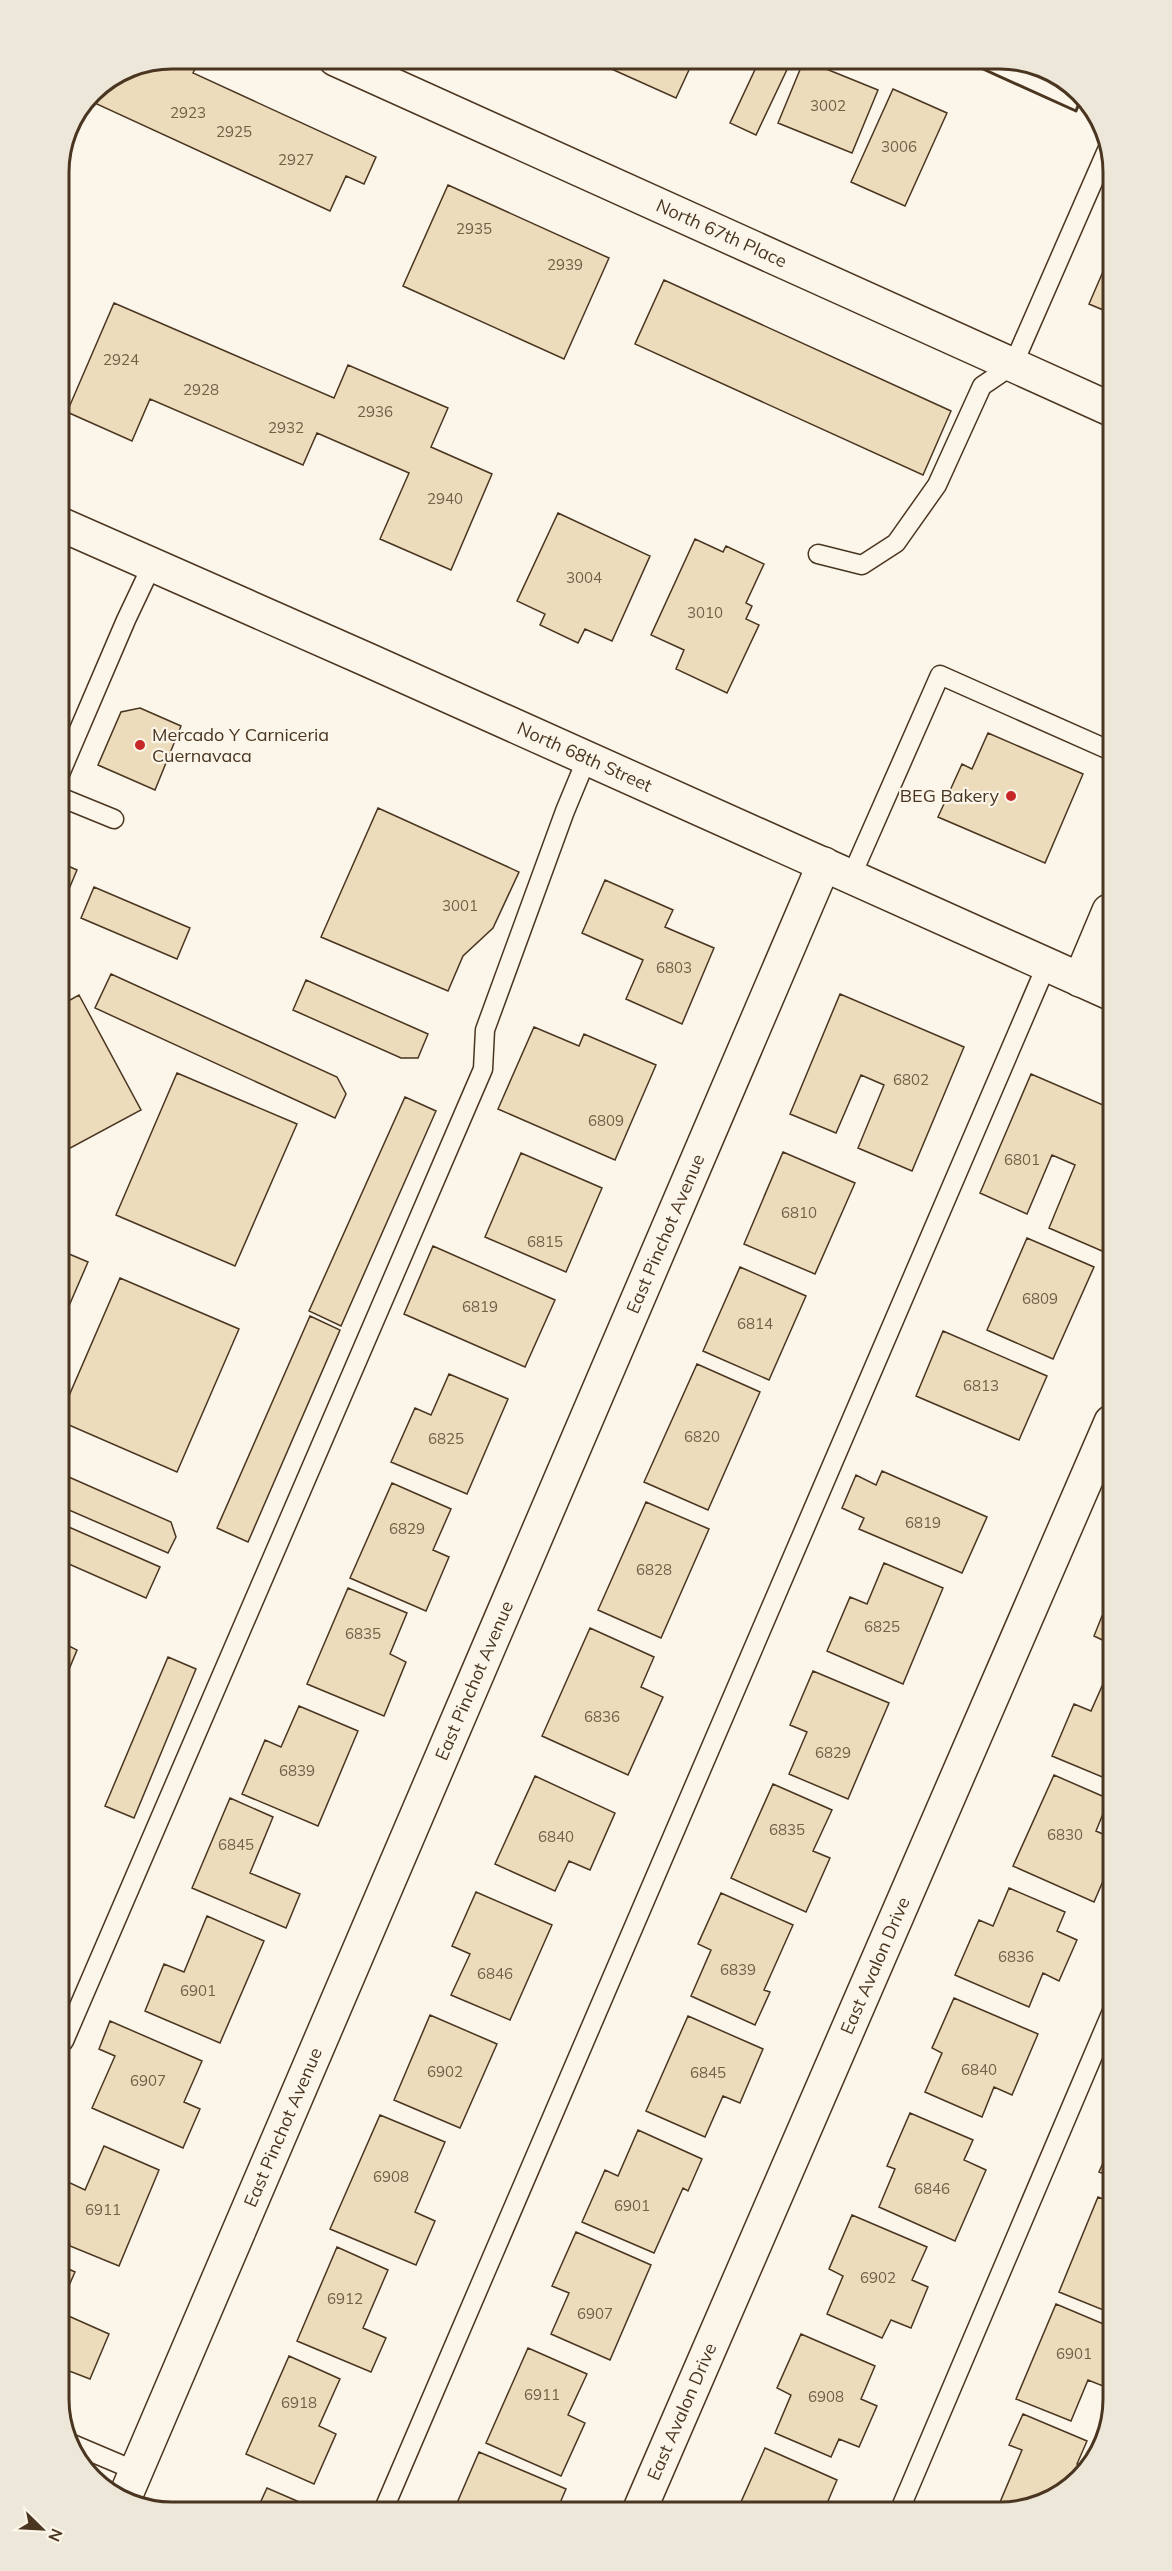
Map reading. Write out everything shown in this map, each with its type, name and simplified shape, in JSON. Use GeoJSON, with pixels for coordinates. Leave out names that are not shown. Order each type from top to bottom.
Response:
{"type":"FeatureCollection","features":[{"type":"Feature","properties":{"kind":"street","name":"North 67th Place"},"geometry":{"type":"LineString","coordinates":[[359,69],[1103,406]]}},
{"type":"Feature","properties":{"kind":"street","name":"North 68th Street"},"geometry":{"type":"LineString","coordinates":[[69,528],[1103,990]]}},
{"type":"Feature","properties":{"kind":"street","name":"East Pinchot Avenue"},"geometry":{"type":"LineString","coordinates":[[130,2484],[838,871]]}},
{"type":"Feature","properties":{"kind":"street"},"geometry":{"type":"LineString","coordinates":[[1080,980],[1103,925]]}},
{"type":"Feature","properties":{"kind":"street","name":"East Avalon Drive"},"geometry":{"type":"LineString","coordinates":[[643,2502],[1103,1440]]}},
{"type":"Feature","properties":{"kind":"lane"},"geometry":{"type":"LineString","coordinates":[[818,554],[862,565],[896,543],[937,485],[982,386],[1013,365],[1102,162]]}},
{"type":"Feature","properties":{"kind":"lane"},"geometry":{"type":"LineString","coordinates":[[69,753],[152,565]]}},
{"type":"Feature","properties":{"kind":"lane"},"geometry":{"type":"LineString","coordinates":[[838,871],[940,675],[1103,747]]}},
{"type":"Feature","properties":{"kind":"lane"},"geometry":{"type":"LineString","coordinates":[[69,2029],[483,1069],[485,1030],[565,811],[588,758]]}},
{"type":"Feature","properties":{"kind":"lane"},"geometry":{"type":"LineString","coordinates":[[69,801],[114,819]]}},
{"type":"Feature","properties":{"kind":"lane"},"geometry":{"type":"LineString","coordinates":[[388,2502],[1047,964]]}},
{"type":"Feature","properties":{"kind":"lane"},"geometry":{"type":"LineString","coordinates":[[903,2502],[1103,2032]]}},
{"type":"Feature","properties":{"kind":"lane"},"geometry":{"type":"LineString","coordinates":[[85,2453],[130,2484]]}},
{"type":"Feature","properties":{"kind":"building"},"geometry":{"type":"Polygon","coordinates":[[[195,69],[193,73],[376,157],[364,184],[346,176],[330,211],[96,103],[121,83],[139,74],[159,70],[195,69]]]}},
{"type":"Feature","properties":{"kind":"building"},"geometry":{"type":"Polygon","coordinates":[[[612,69],[689,69],[676,98],[612,69]]]}},
{"type":"Feature","properties":{"kind":"building"},"geometry":{"type":"Polygon","coordinates":[[[755,69],[787,69],[756,135],[730,123],[755,69]]]}},
{"type":"Feature","properties":{"kind":"building"},"geometry":{"type":"Polygon","coordinates":[[[800,69],[826,69],[878,90],[852,153],[778,123],[800,69]]]}},
{"type":"Feature","properties":{"kind":"building"},"geometry":{"type":"Polygon","coordinates":[[[893,89],[947,113],[905,206],[851,182],[893,89]]]}},
{"type":"Feature","properties":{"kind":"building"},"geometry":{"type":"Polygon","coordinates":[[[448,185],[609,258],[564,359],[403,286],[448,185]]]}},
{"type":"Feature","properties":{"kind":"building"},"geometry":{"type":"Polygon","coordinates":[[[1103,272],[1103,310],[1089,304],[1103,272]]]}},
{"type":"Feature","properties":{"kind":"building"},"geometry":{"type":"Polygon","coordinates":[[[664,280],[951,411],[923,475],[635,344],[664,280]]]}},
{"type":"Feature","properties":{"kind":"building"},"geometry":{"type":"Polygon","coordinates":[[[114,303],[334,398],[348,365],[448,408],[431,447],[492,474],[451,570],[380,539],[409,473],[317,433],[303,465],[150,399],[132,441],[69,413],[69,407],[114,303]]]}},
{"type":"Feature","properties":{"kind":"building"},"geometry":{"type":"Polygon","coordinates":[[[558,513],[650,556],[612,641],[585,629],[578,643],[540,625],[545,614],[517,601],[558,513]]]}},
{"type":"Feature","properties":{"kind":"building"},"geometry":{"type":"Polygon","coordinates":[[[695,539],[723,552],[726,546],[764,564],[746,603],[752,606],[746,619],[759,625],[727,693],[676,669],[684,650],[651,635],[695,539]]]}},
{"type":"Feature","properties":{"kind":"building","name":"Mercado Y Carniceria Cuernavaca"},"geometry":{"type":"Polygon","coordinates":[[[140,708],[181,726],[155,790],[98,765],[121,712],[140,708]]]}},
{"type":"Feature","properties":{"kind":"building","name":"BEG Bakery"},"geometry":{"type":"Polygon","coordinates":[[[988,733],[1083,774],[1045,863],[938,817],[962,764],[972,769],[988,733]]]}},
{"type":"Feature","properties":{"kind":"building"},"geometry":{"type":"Polygon","coordinates":[[[378,808],[519,872],[493,928],[463,956],[448,991],[321,937],[378,808]]]}},
{"type":"Feature","properties":{"kind":"building"},"geometry":{"type":"Polygon","coordinates":[[[69,866],[77,870],[69,889],[69,866]]]}},
{"type":"Feature","properties":{"kind":"building"},"geometry":{"type":"Polygon","coordinates":[[[605,880],[673,910],[665,927],[714,948],[682,1024],[626,999],[643,960],[582,933],[605,880]]]}},
{"type":"Feature","properties":{"kind":"building"},"geometry":{"type":"Polygon","coordinates":[[[94,887],[190,928],[177,959],[81,918],[94,887]]]}},
{"type":"Feature","properties":{"kind":"building"},"geometry":{"type":"Polygon","coordinates":[[[111,974],[337,1077],[346,1094],[335,1118],[95,1008],[111,974]]]}},
{"type":"Feature","properties":{"kind":"building"},"geometry":{"type":"Polygon","coordinates":[[[306,980],[428,1034],[418,1058],[401,1058],[293,1010],[306,980]]]}},
{"type":"Feature","properties":{"kind":"building"},"geometry":{"type":"Polygon","coordinates":[[[840,994],[964,1047],[912,1171],[858,1148],[884,1085],[861,1075],[836,1133],[790,1114],[840,994]]]}},
{"type":"Feature","properties":{"kind":"building"},"geometry":{"type":"Polygon","coordinates":[[[79,995],[141,1110],[69,1149],[69,1001],[79,995]]]}},
{"type":"Feature","properties":{"kind":"building"},"geometry":{"type":"Polygon","coordinates":[[[534,1027],[579,1046],[584,1034],[656,1065],[615,1160],[498,1109],[534,1027]]]}},
{"type":"Feature","properties":{"kind":"building"},"geometry":{"type":"Polygon","coordinates":[[[177,1073],[297,1124],[235,1266],[116,1215],[177,1073]]]}},
{"type":"Feature","properties":{"kind":"building"},"geometry":{"type":"Polygon","coordinates":[[[1031,1074],[1103,1105],[1102,1251],[1049,1228],[1075,1165],[1052,1155],[1027,1214],[980,1193],[1031,1074]]]}},
{"type":"Feature","properties":{"kind":"building"},"geometry":{"type":"Polygon","coordinates":[[[405,1097],[436,1111],[341,1326],[309,1311],[405,1097]]]}},
{"type":"Feature","properties":{"kind":"building"},"geometry":{"type":"Polygon","coordinates":[[[783,1152],[855,1183],[815,1274],[744,1244],[783,1152]]]}},
{"type":"Feature","properties":{"kind":"building"},"geometry":{"type":"Polygon","coordinates":[[[521,1153],[602,1188],[566,1272],[485,1237],[521,1153]]]}},
{"type":"Feature","properties":{"kind":"building"},"geometry":{"type":"Polygon","coordinates":[[[1027,1238],[1094,1267],[1053,1359],[987,1330],[1027,1238]]]}},
{"type":"Feature","properties":{"kind":"building"},"geometry":{"type":"Polygon","coordinates":[[[433,1246],[555,1300],[525,1367],[404,1314],[433,1246]]]}},
{"type":"Feature","properties":{"kind":"building"},"geometry":{"type":"Polygon","coordinates":[[[69,1254],[88,1262],[69,1306],[69,1254]]]}},
{"type":"Feature","properties":{"kind":"building"},"geometry":{"type":"Polygon","coordinates":[[[740,1267],[806,1296],[769,1380],[703,1351],[740,1267]]]}},
{"type":"Feature","properties":{"kind":"building"},"geometry":{"type":"Polygon","coordinates":[[[120,1278],[239,1329],[177,1472],[69,1425],[69,1396],[120,1278]]]}},
{"type":"Feature","properties":{"kind":"building"},"geometry":{"type":"Polygon","coordinates":[[[310,1316],[340,1330],[248,1542],[217,1528],[310,1316]]]}},
{"type":"Feature","properties":{"kind":"building"},"geometry":{"type":"Polygon","coordinates":[[[943,1331],[1047,1376],[1019,1440],[916,1396],[943,1331]]]}},
{"type":"Feature","properties":{"kind":"building"},"geometry":{"type":"Polygon","coordinates":[[[697,1364],[760,1392],[708,1510],[644,1482],[697,1364]]]}},
{"type":"Feature","properties":{"kind":"building"},"geometry":{"type":"Polygon","coordinates":[[[449,1374],[508,1399],[467,1494],[391,1462],[415,1408],[431,1415],[449,1374]]]}},
{"type":"Feature","properties":{"kind":"building"},"geometry":{"type":"Polygon","coordinates":[[[882,1471],[987,1517],[962,1573],[859,1529],[864,1518],[842,1508],[856,1475],[876,1485],[882,1471]]]}},
{"type":"Feature","properties":{"kind":"building"},"geometry":{"type":"Polygon","coordinates":[[[69,1477],[171,1522],[176,1537],[168,1553],[69,1510],[69,1477]]]}},
{"type":"Feature","properties":{"kind":"building"},"geometry":{"type":"Polygon","coordinates":[[[392,1483],[451,1509],[433,1550],[449,1557],[426,1611],[350,1578],[392,1483]]]}},
{"type":"Feature","properties":{"kind":"building"},"geometry":{"type":"Polygon","coordinates":[[[646,1502],[709,1529],[661,1638],[598,1610],[646,1502]]]}},
{"type":"Feature","properties":{"kind":"building"},"geometry":{"type":"Polygon","coordinates":[[[69,1527],[160,1567],[146,1598],[69,1564],[69,1527]]]}},
{"type":"Feature","properties":{"kind":"building"},"geometry":{"type":"Polygon","coordinates":[[[884,1563],[943,1588],[903,1684],[827,1651],[850,1597],[867,1604],[884,1563]]]}},
{"type":"Feature","properties":{"kind":"building"},"geometry":{"type":"Polygon","coordinates":[[[348,1588],[407,1613],[390,1654],[406,1662],[384,1716],[307,1684],[348,1588]]]}},
{"type":"Feature","properties":{"kind":"building"},"geometry":{"type":"Polygon","coordinates":[[[1102,1616],[1103,1640],[1094,1636],[1102,1616]]]}},
{"type":"Feature","properties":{"kind":"building"},"geometry":{"type":"Polygon","coordinates":[[[590,1628],[654,1657],[641,1687],[663,1697],[628,1775],[542,1736],[590,1628]]]}},
{"type":"Feature","properties":{"kind":"building"},"geometry":{"type":"Polygon","coordinates":[[[69,1646],[77,1650],[69,1669],[69,1646]]]}},
{"type":"Feature","properties":{"kind":"building"},"geometry":{"type":"Polygon","coordinates":[[[168,1657],[196,1669],[134,1818],[105,1806],[168,1657]]]}},
{"type":"Feature","properties":{"kind":"building"},"geometry":{"type":"Polygon","coordinates":[[[813,1671],[889,1703],[848,1799],[789,1774],[807,1732],[790,1725],[813,1671]]]}},
{"type":"Feature","properties":{"kind":"building"},"geometry":{"type":"Polygon","coordinates":[[[1103,1684],[1103,1777],[1052,1756],[1074,1704],[1091,1711],[1103,1684]]]}},
{"type":"Feature","properties":{"kind":"building"},"geometry":{"type":"Polygon","coordinates":[[[299,1706],[358,1731],[318,1826],[242,1794],[265,1740],[281,1747],[299,1706]]]}},
{"type":"Feature","properties":{"kind":"building"},"geometry":{"type":"Polygon","coordinates":[[[1054,1775],[1103,1796],[1103,1814],[1096,1831],[1103,1834],[1103,1881],[1094,1902],[1013,1866],[1054,1775]]]}},
{"type":"Feature","properties":{"kind":"building"},"geometry":{"type":"Polygon","coordinates":[[[535,1776],[615,1813],[590,1870],[569,1861],[555,1891],[495,1864],[535,1776]]]}},
{"type":"Feature","properties":{"kind":"building"},"geometry":{"type":"Polygon","coordinates":[[[773,1784],[832,1810],[813,1851],[830,1858],[806,1912],[731,1878],[773,1784]]]}},
{"type":"Feature","properties":{"kind":"building"},"geometry":{"type":"Polygon","coordinates":[[[230,1798],[273,1817],[250,1873],[300,1894],[286,1928],[192,1888],[230,1798]]]}},
{"type":"Feature","properties":{"kind":"building"},"geometry":{"type":"Polygon","coordinates":[[[1009,1888],[1065,1912],[1057,1931],[1077,1940],[1059,1981],[1043,1973],[1029,2007],[955,1975],[979,1920],[993,1926],[1009,1888]]]}},
{"type":"Feature","properties":{"kind":"building"},"geometry":{"type":"Polygon","coordinates":[[[476,1892],[552,1925],[510,2020],[451,1995],[470,1954],[452,1946],[476,1892]]]}},
{"type":"Feature","properties":{"kind":"building"},"geometry":{"type":"Polygon","coordinates":[[[721,1893],[793,1925],[764,1990],[770,1992],[755,2025],[691,1996],[711,1950],[698,1944],[721,1893]]]}},
{"type":"Feature","properties":{"kind":"building"},"geometry":{"type":"Polygon","coordinates":[[[207,1916],[264,1941],[220,2043],[145,2011],[164,1964],[184,1972],[207,1916]]]}},
{"type":"Feature","properties":{"kind":"building"},"geometry":{"type":"Polygon","coordinates":[[[954,1998],[1038,2034],[1012,2095],[994,2087],[982,2117],[925,2092],[942,2053],[932,2048],[954,1998]]]}},
{"type":"Feature","properties":{"kind":"building"},"geometry":{"type":"Polygon","coordinates":[[[430,2015],[497,2044],[460,2128],[394,2100],[430,2015]]]}},
{"type":"Feature","properties":{"kind":"building"},"geometry":{"type":"Polygon","coordinates":[[[688,2016],[763,2049],[740,2103],[723,2096],[705,2137],[646,2111],[688,2016]]]}},
{"type":"Feature","properties":{"kind":"building"},"geometry":{"type":"Polygon","coordinates":[[[110,2021],[202,2061],[184,2102],[200,2109],[183,2148],[92,2108],[115,2056],[99,2049],[110,2021]]]}},
{"type":"Feature","properties":{"kind":"building"},"geometry":{"type":"Polygon","coordinates":[[[910,2113],[973,2140],[964,2160],[986,2170],[955,2241],[879,2207],[895,2169],[887,2166],[910,2113]]]}},
{"type":"Feature","properties":{"kind":"building"},"geometry":{"type":"Polygon","coordinates":[[[380,2115],[445,2142],[415,2212],[435,2221],[416,2265],[330,2229],[380,2115]]]}},
{"type":"Feature","properties":{"kind":"building"},"geometry":{"type":"Polygon","coordinates":[[[638,2130],[702,2159],[688,2191],[683,2188],[654,2253],[582,2222],[605,2170],[618,2176],[638,2130]]]}},
{"type":"Feature","properties":{"kind":"building"},"geometry":{"type":"Polygon","coordinates":[[[104,2146],[159,2170],[119,2266],[70,2246],[69,2182],[85,2190],[104,2146]]]}},
{"type":"Feature","properties":{"kind":"building"},"geometry":{"type":"Polygon","coordinates":[[[1098,2197],[1103,2199],[1103,2310],[1059,2292],[1098,2197]]]}},
{"type":"Feature","properties":{"kind":"building"},"geometry":{"type":"Polygon","coordinates":[[[852,2215],[927,2247],[912,2280],[928,2287],[911,2328],[891,2320],[882,2338],[827,2314],[843,2276],[829,2269],[852,2215]]]}},
{"type":"Feature","properties":{"kind":"building"},"geometry":{"type":"Polygon","coordinates":[[[576,2232],[651,2265],[610,2360],[551,2334],[569,2293],[552,2286],[576,2232]]]}},
{"type":"Feature","properties":{"kind":"building"},"geometry":{"type":"Polygon","coordinates":[[[337,2247],[388,2270],[363,2328],[386,2338],[371,2372],[297,2341],[337,2247]]]}},
{"type":"Feature","properties":{"kind":"building"},"geometry":{"type":"Polygon","coordinates":[[[69,2269],[75,2272],[69,2286],[69,2269]]]}},
{"type":"Feature","properties":{"kind":"building"},"geometry":{"type":"Polygon","coordinates":[[[1056,2304],[1103,2324],[1103,2386],[1088,2380],[1071,2421],[1016,2399],[1056,2304]]]}},
{"type":"Feature","properties":{"kind":"building"},"geometry":{"type":"Polygon","coordinates":[[[69,2316],[109,2334],[90,2379],[69,2371],[69,2316]]]}},
{"type":"Feature","properties":{"kind":"building"},"geometry":{"type":"Polygon","coordinates":[[[801,2334],[875,2366],[861,2399],[877,2406],[859,2447],[839,2439],[831,2457],[775,2433],[791,2395],[777,2388],[801,2334]]]}},
{"type":"Feature","properties":{"kind":"building"},"geometry":{"type":"Polygon","coordinates":[[[528,2348],[587,2374],[568,2415],[585,2423],[561,2476],[486,2443],[528,2348]]]}},
{"type":"Feature","properties":{"kind":"building"},"geometry":{"type":"Polygon","coordinates":[[[289,2356],[340,2379],[319,2426],[336,2434],[314,2484],[246,2454],[289,2356]]]}},
{"type":"Feature","properties":{"kind":"building"},"geometry":{"type":"Polygon","coordinates":[[[1023,2414],[1087,2441],[1077,2464],[1079,2465],[1057,2485],[1033,2497],[1000,2502],[1022,2450],[1009,2445],[1023,2414]]]}},
{"type":"Feature","properties":{"kind":"building"},"geometry":{"type":"Polygon","coordinates":[[[765,2448],[837,2480],[828,2502],[741,2502],[765,2448]]]}},
{"type":"Feature","properties":{"kind":"building"},"geometry":{"type":"Polygon","coordinates":[[[479,2452],[566,2489],[560,2502],[457,2502],[479,2452]]]}},
{"type":"Feature","properties":{"kind":"building"},"geometry":{"type":"Polygon","coordinates":[[[267,2488],[299,2502],[261,2502],[267,2488]]]}},
{"type":"Feature","properties":{"kind":"wall"},"geometry":{"type":"LineString","coordinates":[[983,69],[1076,111],[1078,105]]}},
{"type":"Feature","properties":{"kind":"place","name":"Mercado Y Carniceria Cuernavaca"},"geometry":{"type":"Point","coordinates":[140,745]}},
{"type":"Feature","properties":{"kind":"place","name":"BEG Bakery"},"geometry":{"type":"Point","coordinates":[1011,796]}}]}
